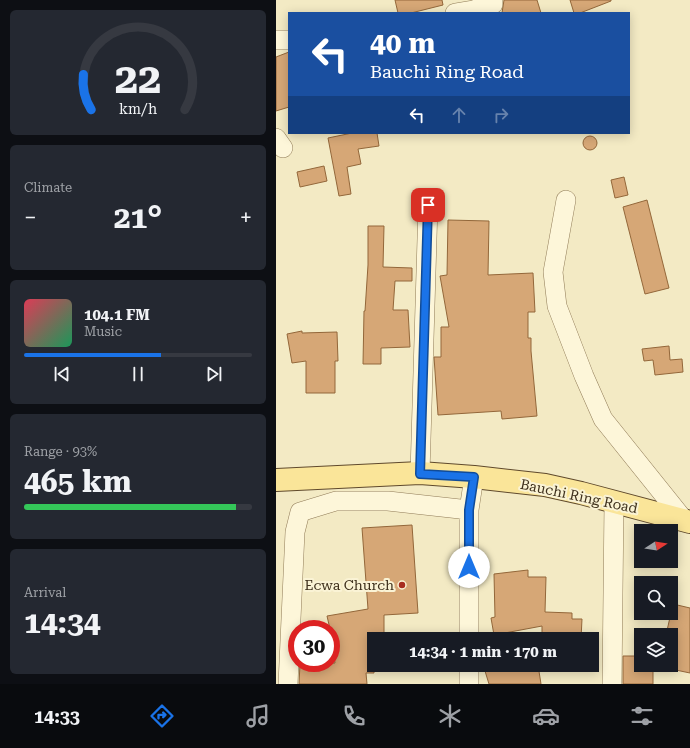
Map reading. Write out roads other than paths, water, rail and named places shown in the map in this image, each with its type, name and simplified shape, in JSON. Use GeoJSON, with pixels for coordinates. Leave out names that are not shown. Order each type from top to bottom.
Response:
{"type":"FeatureCollection","features":[{"type":"Feature","properties":{"kind":"main road","name":"Bauchi Ring Road"},"geometry":{"type":"LineString","coordinates":[[276,480],[420,474],[474,477],[545,485],[687,521]]}},
{"type":"Feature","properties":{"kind":"street"},"geometry":{"type":"LineString","coordinates":[[461,12],[495,4]]}},
{"type":"Feature","properties":{"kind":"street"},"geometry":{"type":"LineString","coordinates":[[276,40],[288,40]]}},
{"type":"Feature","properties":{"kind":"street"},"geometry":{"type":"LineString","coordinates":[[566,200],[553,272],[557,306],[584,376],[603,419],[687,521]]}},
{"type":"Feature","properties":{"kind":"street"},"geometry":{"type":"LineString","coordinates":[[420,474],[428,205]]}},
{"type":"Feature","properties":{"kind":"street"},"geometry":{"type":"LineString","coordinates":[[469,632],[469,510],[474,477]]}},
{"type":"Feature","properties":{"kind":"street"},"geometry":{"type":"LineString","coordinates":[[288,684],[295,532],[300,512],[336,501],[388,501],[469,510]]}},
{"type":"Feature","properties":{"kind":"street"},"geometry":{"type":"LineString","coordinates":[[612,684],[614,503]]}},
{"type":"Feature","properties":{"kind":"street"},"geometry":{"type":"LineString","coordinates":[[469,672],[469,684]]}},
{"type":"Feature","properties":{"kind":"place","name":"Ecwa Church"},"geometry":{"type":"Point","coordinates":[402,585]}}]}
